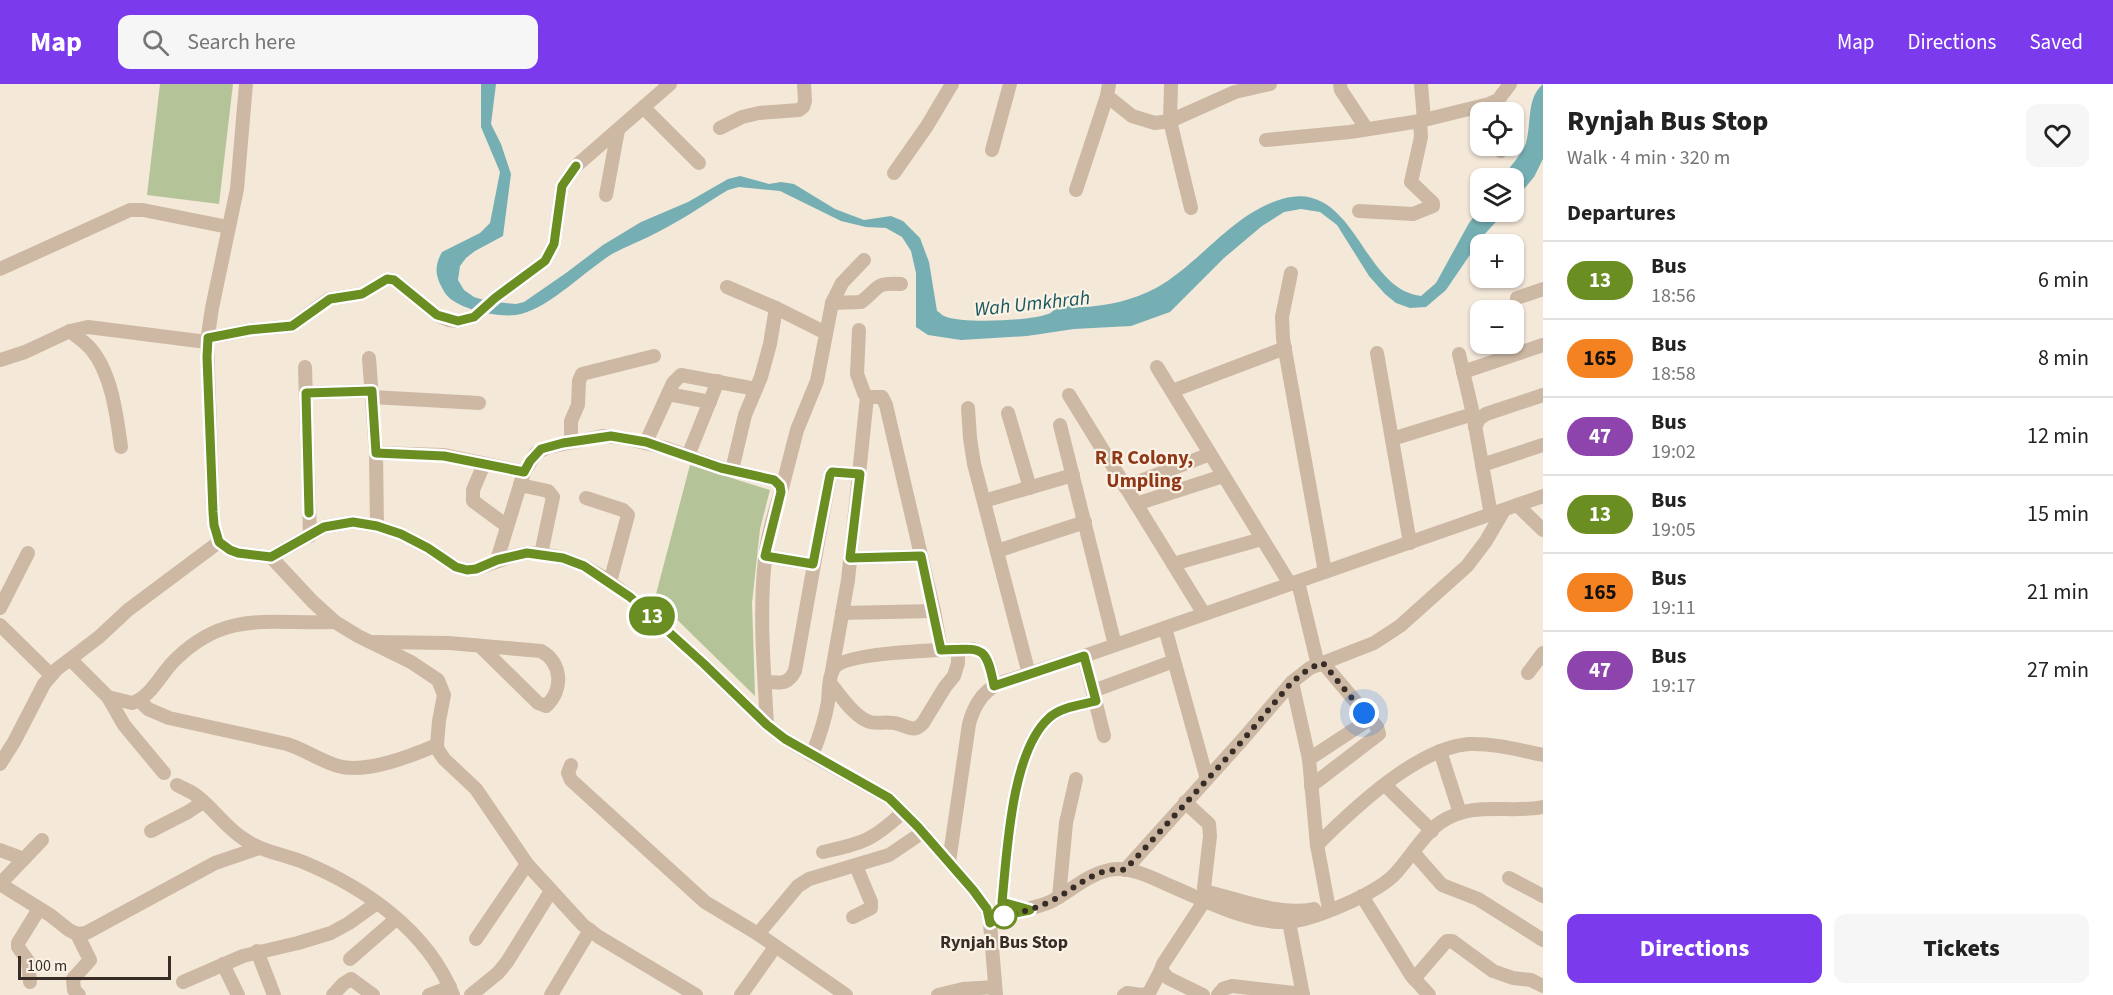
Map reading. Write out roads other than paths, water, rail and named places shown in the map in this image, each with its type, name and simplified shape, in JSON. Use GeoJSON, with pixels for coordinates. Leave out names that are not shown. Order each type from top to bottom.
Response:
{"type":"FeatureCollection","features":[{"type":"Feature","properties":{"kind":"street"},"geometry":{"type":"LineString","coordinates":[[246,84],[237,189],[208,340],[213,512],[219,542],[238,553],[271,557],[324,527],[353,522],[377,526],[401,534],[428,548],[456,567],[467,570],[527,553],[541,554],[563,558],[584,566],[610,582],[630,597],[767,725],[785,739],[889,798],[923,832],[973,890],[987,909],[996,991],[963,989],[938,995]]}},
{"type":"Feature","properties":{"kind":"street"},"geometry":{"type":"LineString","coordinates":[[0,360],[26,352],[70,331],[88,327],[208,340],[249,330],[292,326],[330,299],[362,294],[387,279],[394,280],[437,315],[449,320],[466,320],[474,317],[495,298],[545,261],[554,244],[562,186],[576,166],[670,84]]}},
{"type":"Feature","properties":{"kind":"street"},"geometry":{"type":"LineString","coordinates":[[720,128],[742,117],[759,113],[799,110],[805,101],[804,84]]}},
{"type":"Feature","properties":{"kind":"street"},"geometry":{"type":"LineString","coordinates":[[894,173],[927,126],[952,84]]}},
{"type":"Feature","properties":{"kind":"street"},"geometry":{"type":"LineString","coordinates":[[992,150],[1010,84]]}},
{"type":"Feature","properties":{"kind":"street"},"geometry":{"type":"LineString","coordinates":[[1171,84],[1170,121],[1191,208]]}},
{"type":"Feature","properties":{"kind":"street"},"geometry":{"type":"LineString","coordinates":[[1076,190],[1108,90],[1132,116],[1155,123],[1170,121],[1233,88],[1270,84]]}},
{"type":"Feature","properties":{"kind":"street"},"geometry":{"type":"LineString","coordinates":[[1341,84],[1341,90],[1366,128]]}},
{"type":"Feature","properties":{"kind":"street"},"geometry":{"type":"LineString","coordinates":[[1359,211],[1413,214],[1433,206],[1433,203],[1411,182],[1421,137],[1421,84]]}},
{"type":"Feature","properties":{"kind":"street"},"geometry":{"type":"LineString","coordinates":[[1266,140],[1422,120],[1489,104],[1502,97],[1510,84]]}},
{"type":"Feature","properties":{"kind":"street"},"geometry":{"type":"LineString","coordinates":[[1502,97],[1502,102]]}},
{"type":"Feature","properties":{"kind":"street"},"geometry":{"type":"LineString","coordinates":[[644,108],[699,163]]}},
{"type":"Feature","properties":{"kind":"street"},"geometry":{"type":"LineString","coordinates":[[606,195],[618,130]]}},
{"type":"Feature","properties":{"kind":"street"},"geometry":{"type":"LineString","coordinates":[[0,269],[130,210],[143,210],[228,227]]}},
{"type":"Feature","properties":{"kind":"street"},"geometry":{"type":"LineString","coordinates":[[767,725],[762,619],[765,556],[797,430],[817,381],[831,303],[842,283],[864,260]]}},
{"type":"Feature","properties":{"kind":"street"},"geometry":{"type":"LineString","coordinates":[[1291,273],[1282,317],[1285,348],[1325,572]]}},
{"type":"Feature","properties":{"kind":"street"},"geometry":{"type":"LineString","coordinates":[[831,303],[861,302],[878,286],[888,283],[902,284]]}},
{"type":"Feature","properties":{"kind":"street"},"geometry":{"type":"LineString","coordinates":[[727,287],[826,333]]}},
{"type":"Feature","properties":{"kind":"street"},"geometry":{"type":"LineString","coordinates":[[1517,298],[1543,289]]}},
{"type":"Feature","properties":{"kind":"street"},"geometry":{"type":"LineString","coordinates":[[732,470],[746,415],[770,344],[776,308]]}},
{"type":"Feature","properties":{"kind":"street"},"geometry":{"type":"LineString","coordinates":[[812,755],[828,704],[860,474],[867,397],[857,374],[859,330]]}},
{"type":"Feature","properties":{"kind":"street"},"geometry":{"type":"LineString","coordinates":[[70,331],[91,348],[101,366],[114,405],[121,447]]}},
{"type":"Feature","properties":{"kind":"street"},"geometry":{"type":"LineString","coordinates":[[1464,372],[1543,345]]}},
{"type":"Feature","properties":{"kind":"street"},"geometry":{"type":"LineString","coordinates":[[1172,391],[1285,348]]}},
{"type":"Feature","properties":{"kind":"street"},"geometry":{"type":"LineString","coordinates":[[1377,353],[1410,543]]}},
{"type":"Feature","properties":{"kind":"street"},"geometry":{"type":"LineString","coordinates":[[1459,354],[1482,465],[1504,510],[1543,530]]}},
{"type":"Feature","properties":{"kind":"street"},"geometry":{"type":"LineString","coordinates":[[571,441],[571,421],[578,405],[579,381],[582,374],[654,356]]}},
{"type":"Feature","properties":{"kind":"street"},"geometry":{"type":"LineString","coordinates":[[369,358],[376,453],[377,526]]}},
{"type":"Feature","properties":{"kind":"street"},"geometry":{"type":"LineString","coordinates":[[305,366],[310,536]]}},
{"type":"Feature","properties":{"kind":"street"},"geometry":{"type":"LineString","coordinates":[[1157,367],[1262,538],[1294,583],[1320,664],[1379,730],[1376,738],[1311,786]]}},
{"type":"Feature","properties":{"kind":"street"},"geometry":{"type":"LineString","coordinates":[[646,442],[673,382],[681,375],[756,389]]}},
{"type":"Feature","properties":{"kind":"street"},"geometry":{"type":"LineString","coordinates":[[688,456],[718,381]]}},
{"type":"Feature","properties":{"kind":"street"},"geometry":{"type":"LineString","coordinates":[[306,393],[372,394],[479,403]]}},
{"type":"Feature","properties":{"kind":"street"},"geometry":{"type":"LineString","coordinates":[[668,394],[710,402]]}},
{"type":"Feature","properties":{"kind":"street"},"geometry":{"type":"LineString","coordinates":[[1392,439],[1474,421],[1486,414],[1543,394]]}},
{"type":"Feature","properties":{"kind":"street"},"geometry":{"type":"LineString","coordinates":[[1069,395],[1204,615]]}},
{"type":"Feature","properties":{"kind":"street"},"geometry":{"type":"LineString","coordinates":[[867,397],[882,397],[886,405],[941,650]]}},
{"type":"Feature","properties":{"kind":"street"},"geometry":{"type":"LineString","coordinates":[[968,408],[971,449],[1029,674]]}},
{"type":"Feature","properties":{"kind":"street"},"geometry":{"type":"LineString","coordinates":[[1008,413],[1030,488]]}},
{"type":"Feature","properties":{"kind":"street"},"geometry":{"type":"LineString","coordinates":[[1060,425],[1115,645]]}},
{"type":"Feature","properties":{"kind":"street"},"geometry":{"type":"LineString","coordinates":[[497,560],[522,479],[530,461],[541,449],[571,441],[603,436],[646,442],[732,470],[774,480],[780,486],[781,492]]}},
{"type":"Feature","properties":{"kind":"street"},"geometry":{"type":"LineString","coordinates":[[1482,465],[1543,445]]}},
{"type":"Feature","properties":{"kind":"street"},"geometry":{"type":"LineString","coordinates":[[376,453],[444,456],[483,464],[548,491],[553,497],[541,554]]}},
{"type":"Feature","properties":{"kind":"street"},"geometry":{"type":"LineString","coordinates":[[1125,487],[1210,454]]}},
{"type":"Feature","properties":{"kind":"street"},"geometry":{"type":"LineString","coordinates":[[483,464],[473,490],[473,501],[507,526]]}},
{"type":"Feature","properties":{"kind":"street"},"geometry":{"type":"LineString","coordinates":[[765,682],[786,682],[795,671],[830,475],[832,472],[839,471],[860,474]]}},
{"type":"Feature","properties":{"kind":"street"},"geometry":{"type":"LineString","coordinates":[[984,501],[1073,475]]}},
{"type":"Feature","properties":{"kind":"street"},"geometry":{"type":"LineString","coordinates":[[1136,504],[1223,476]]}},
{"type":"Feature","properties":{"kind":"street"},"geometry":{"type":"LineString","coordinates":[[949,862],[969,724],[976,704],[982,695],[994,686],[1543,496]]}},
{"type":"Feature","properties":{"kind":"street"},"geometry":{"type":"LineString","coordinates":[[586,498],[623,510],[628,514],[610,582]]}},
{"type":"Feature","properties":{"kind":"street"},"geometry":{"type":"LineString","coordinates":[[1125,870],[1292,682],[1301,674],[1320,664],[1374,642],[1400,626],[1467,566],[1486,541],[1504,510]]}},
{"type":"Feature","properties":{"kind":"street"},"geometry":{"type":"LineString","coordinates":[[997,551],[1084,522]]}},
{"type":"Feature","properties":{"kind":"street"},"geometry":{"type":"LineString","coordinates":[[1173,564],[1262,538]]}},
{"type":"Feature","properties":{"kind":"street"},"geometry":{"type":"LineString","coordinates":[[0,764],[51,675],[129,610],[219,542]]}},
{"type":"Feature","properties":{"kind":"street"},"geometry":{"type":"LineString","coordinates":[[0,608],[28,553]]}},
{"type":"Feature","properties":{"kind":"street"},"geometry":{"type":"LineString","coordinates":[[765,556],[813,564]]}},
{"type":"Feature","properties":{"kind":"street"},"geometry":{"type":"LineString","coordinates":[[850,558],[921,556]]}},
{"type":"Feature","properties":{"kind":"street"},"geometry":{"type":"LineString","coordinates":[[271,557],[312,602],[334,622],[411,662],[438,680],[444,695],[437,745],[444,759],[471,784],[484,800],[527,864],[550,891],[590,930],[696,995]]}},
{"type":"Feature","properties":{"kind":"street"},"geometry":{"type":"LineString","coordinates":[[842,613],[934,611]]}},
{"type":"Feature","properties":{"kind":"street"},"geometry":{"type":"LineString","coordinates":[[108,697],[126,703],[140,700],[183,652],[199,641],[231,626],[255,621],[334,622]]}},
{"type":"Feature","properties":{"kind":"street"},"geometry":{"type":"LineString","coordinates":[[0,625],[51,675]]}},
{"type":"Feature","properties":{"kind":"street"},"geometry":{"type":"LineString","coordinates":[[1165,628],[1207,778]]}},
{"type":"Feature","properties":{"kind":"street"},"geometry":{"type":"LineString","coordinates":[[369,642],[442,642],[531,650],[549,655],[559,677],[556,694],[550,703],[546,706],[538,703],[481,647]]}},
{"type":"Feature","properties":{"kind":"street"},"geometry":{"type":"LineString","coordinates":[[831,678],[863,719],[872,722],[894,723],[913,730],[923,723],[954,676],[958,663],[958,649]]}},
{"type":"Feature","properties":{"kind":"street"},"geometry":{"type":"LineString","coordinates":[[831,678],[840,663],[853,658],[973,649],[984,654],[994,686]]}},
{"type":"Feature","properties":{"kind":"street"},"geometry":{"type":"LineString","coordinates":[[1528,673],[1543,653]]}},
{"type":"Feature","properties":{"kind":"street"},"geometry":{"type":"LineString","coordinates":[[1084,656],[1104,735]]}},
{"type":"Feature","properties":{"kind":"street"},"geometry":{"type":"LineString","coordinates":[[71,660],[108,697],[124,725],[164,773]]}},
{"type":"Feature","properties":{"kind":"street"},"geometry":{"type":"LineString","coordinates":[[1002,902],[1015,792],[1026,756],[1040,729],[1048,718],[1057,712],[1174,661]]}},
{"type":"Feature","properties":{"kind":"street"},"geometry":{"type":"LineString","coordinates":[[1292,682],[1309,759],[1317,845],[1329,907]]}},
{"type":"Feature","properties":{"kind":"street"},"geometry":{"type":"LineString","coordinates":[[140,700],[158,715],[302,748],[338,766],[368,766],[412,755],[437,745]]}},
{"type":"Feature","properties":{"kind":"street"},"geometry":{"type":"LineString","coordinates":[[1309,759],[1370,719]]}},
{"type":"Feature","properties":{"kind":"street"},"geometry":{"type":"LineString","coordinates":[[1317,845],[1385,785],[1420,759],[1440,751],[1468,744],[1543,755]]}},
{"type":"Feature","properties":{"kind":"street"},"geometry":{"type":"LineString","coordinates":[[1440,751],[1460,813]]}},
{"type":"Feature","properties":{"kind":"street"},"geometry":{"type":"LineString","coordinates":[[571,765],[568,774],[571,780],[705,902],[758,934],[846,995]]}},
{"type":"Feature","properties":{"kind":"street"},"geometry":{"type":"LineString","coordinates":[[1059,897],[1066,823],[1076,779]]}},
{"type":"Feature","properties":{"kind":"street"},"geometry":{"type":"LineString","coordinates":[[177,785],[195,794],[233,831],[259,848],[302,862],[356,889],[377,903],[396,919],[429,954],[452,991],[429,995]]}},
{"type":"Feature","properties":{"kind":"street"},"geometry":{"type":"LineString","coordinates":[[1385,785],[1432,831]]}},
{"type":"Feature","properties":{"kind":"street"},"geometry":{"type":"LineString","coordinates":[[1185,801],[1209,824],[1203,884],[1208,892],[1283,910],[1304,911],[1329,907],[1379,888],[1441,822],[1460,813],[1477,808],[1543,807]]}},
{"type":"Feature","properties":{"kind":"street"},"geometry":{"type":"LineString","coordinates":[[151,831],[203,802]]}},
{"type":"Feature","properties":{"kind":"street"},"geometry":{"type":"LineString","coordinates":[[823,852],[868,840],[886,828],[903,812]]}},
{"type":"Feature","properties":{"kind":"street"},"geometry":{"type":"LineString","coordinates":[[758,934],[798,886],[808,879],[889,855],[923,832]]}},
{"type":"Feature","properties":{"kind":"street"},"geometry":{"type":"LineString","coordinates":[[42,840],[0,884],[77,933],[90,960],[73,979],[74,990],[79,995]]}},
{"type":"Feature","properties":{"kind":"street"},"geometry":{"type":"LineString","coordinates":[[77,933],[86,933],[215,863],[259,848]]}},
{"type":"Feature","properties":{"kind":"street"},"geometry":{"type":"LineString","coordinates":[[0,850],[24,859]]}},
{"type":"Feature","properties":{"kind":"street"},"geometry":{"type":"LineString","coordinates":[[1413,852],[1442,885],[1478,898],[1543,939]]}},
{"type":"Feature","properties":{"kind":"street"},"geometry":{"type":"LineString","coordinates":[[476,939],[527,864]]}},
{"type":"Feature","properties":{"kind":"street"},"geometry":{"type":"LineString","coordinates":[[853,918],[871,908],[871,902],[856,866]]}},
{"type":"Feature","properties":{"kind":"street"},"geometry":{"type":"LineString","coordinates":[[990,923],[1000,916],[1030,910],[1059,897],[1094,874],[1108,870],[1125,870],[1157,880],[1260,919],[1289,922],[1309,918],[1329,907]]}},
{"type":"Feature","properties":{"kind":"street"},"geometry":{"type":"LineString","coordinates":[[1509,878],[1543,896]]}},
{"type":"Feature","properties":{"kind":"street"},"geometry":{"type":"LineString","coordinates":[[973,890],[1030,910]]}},
{"type":"Feature","properties":{"kind":"street"},"geometry":{"type":"LineString","coordinates":[[471,995],[487,983],[507,962],[550,891]]}},
{"type":"Feature","properties":{"kind":"street"},"geometry":{"type":"LineString","coordinates":[[1362,896],[1414,979],[1429,995]]}},
{"type":"Feature","properties":{"kind":"street"},"geometry":{"type":"LineString","coordinates":[[1124,995],[1149,993],[1163,964],[1205,900]]}},
{"type":"Feature","properties":{"kind":"street"},"geometry":{"type":"LineString","coordinates":[[183,982],[257,951],[298,943],[331,933],[377,903]]}},
{"type":"Feature","properties":{"kind":"street"},"geometry":{"type":"LineString","coordinates":[[30,982],[28,961],[18,943],[39,909]]}},
{"type":"Feature","properties":{"kind":"street"},"geometry":{"type":"LineString","coordinates":[[350,959],[396,919]]}},
{"type":"Feature","properties":{"kind":"street"},"geometry":{"type":"LineString","coordinates":[[1218,995],[1223,989],[1232,986],[1303,995],[1289,922]]}},
{"type":"Feature","properties":{"kind":"street"},"geometry":{"type":"LineString","coordinates":[[550,995],[590,930]]}},
{"type":"Feature","properties":{"kind":"street"},"geometry":{"type":"LineString","coordinates":[[1414,979],[1444,944],[1452,941],[1493,972],[1513,978],[1525,978],[1543,986]]}},
{"type":"Feature","properties":{"kind":"street"},"geometry":{"type":"LineString","coordinates":[[741,995],[775,947]]}},
{"type":"Feature","properties":{"kind":"street"},"geometry":{"type":"LineString","coordinates":[[257,951],[274,995]]}},
{"type":"Feature","properties":{"kind":"street"},"geometry":{"type":"LineString","coordinates":[[223,964],[238,995]]}},
{"type":"Feature","properties":{"kind":"street"},"geometry":{"type":"LineString","coordinates":[[1161,970],[1168,978],[1203,995]]}},
{"type":"Feature","properties":{"kind":"street"},"geometry":{"type":"LineString","coordinates":[[333,995],[351,979],[373,995]]}},
{"type":"Feature","properties":{"kind":"water"},"geometry":{"type":"Polygon","coordinates":[[[481,84],[496,84],[491,124],[501,144],[511,174],[503,236],[466,258],[460,266],[458,280],[464,290],[474,297],[487,301],[516,304],[524,302],[603,245],[641,222],[688,202],[728,179],[740,176],[769,184],[781,182],[794,184],[835,209],[864,220],[891,216],[903,221],[920,238],[929,262],[937,311],[944,316],[965,320],[996,321],[1027,318],[1051,313],[1061,306],[1101,305],[1138,296],[1172,278],[1247,216],[1282,199],[1306,197],[1326,204],[1342,219],[1384,275],[1401,289],[1421,296],[1436,283],[1470,222],[1496,222],[1485,234],[1470,234],[1470,255],[1446,290],[1426,307],[1410,308],[1396,303],[1369,276],[1337,225],[1320,212],[1301,209],[1284,212],[1262,226],[1224,258],[1170,312],[1131,326],[961,340],[928,335],[916,327],[916,273],[911,251],[902,237],[886,228],[866,227],[841,221],[780,191],[739,187],[728,190],[667,227],[612,254],[544,304],[521,314],[492,314],[469,308],[451,299],[442,288],[437,273],[437,263],[442,252],[480,233],[490,223],[500,172],[481,127],[481,84]]]}},
{"type":"Feature","properties":{"kind":"water"},"geometry":{"type":"Polygon","coordinates":[[[1543,84],[1543,159],[1534,177],[1524,189],[1524,168],[1510,168],[1519,156],[1524,156],[1532,104],[1543,84]]]}},
{"type":"Feature","properties":{"kind":"place","name":"Rynjah Bus Stop"},"geometry":{"type":"Point","coordinates":[1004,916]}},
{"type":"Feature","properties":{"kind":"district","name":"R R Colony, Umpling"},"geometry":{"type":"Point","coordinates":[1144,468]}},
{"type":"Feature","properties":{"kind":"water label","name":"Wah Umkhrah"},"geometry":{"type":"Point","coordinates":[1032,303]}}]}
